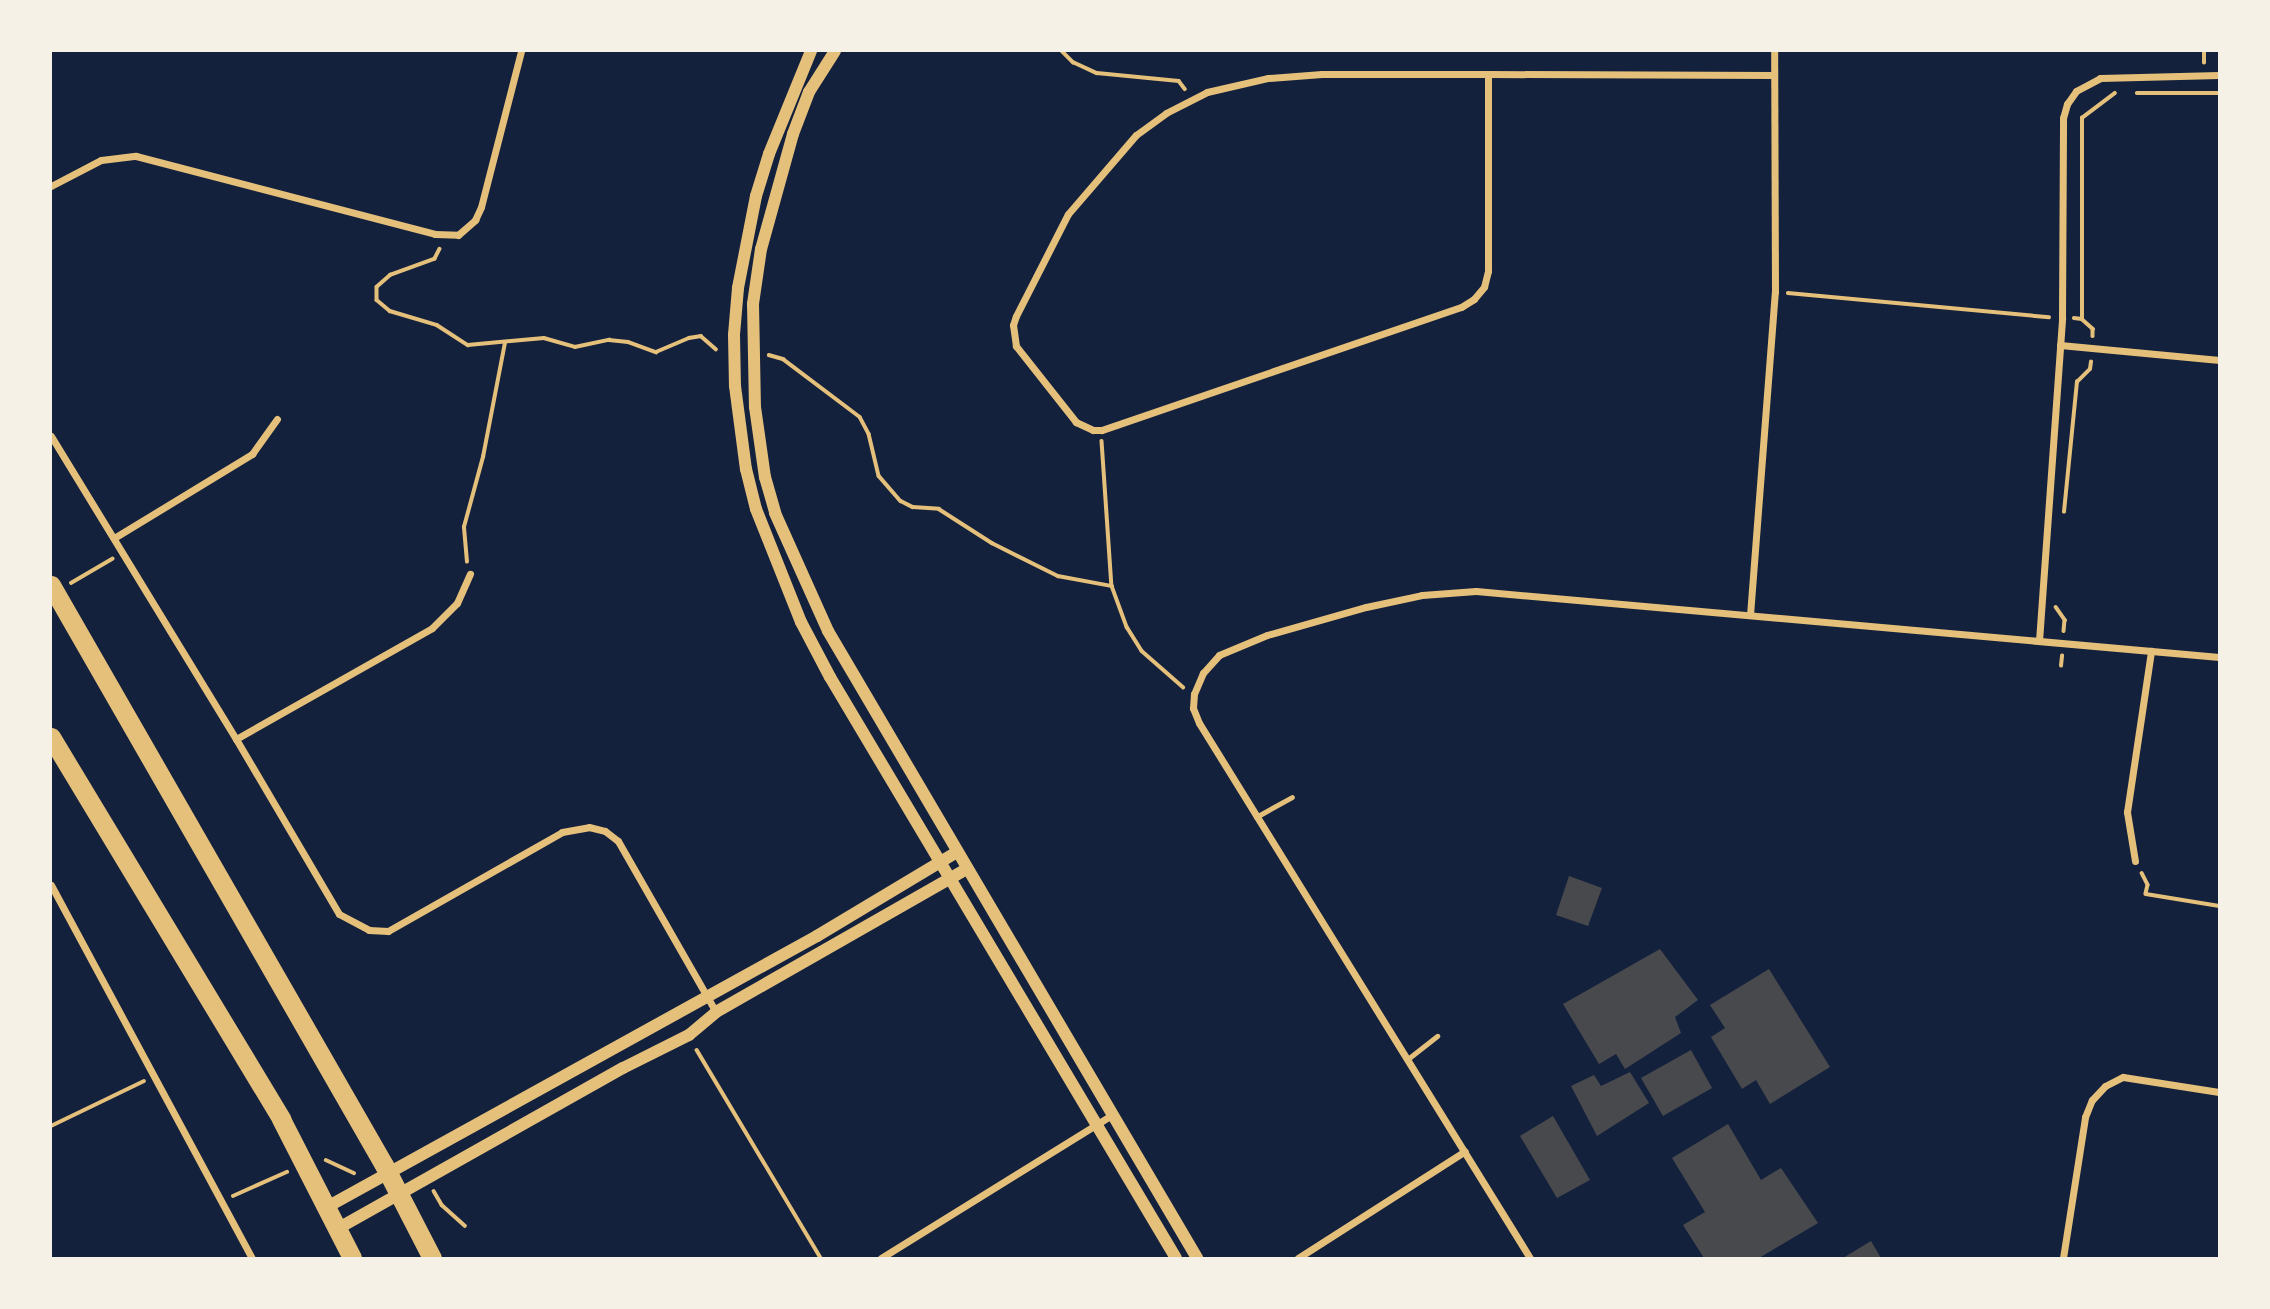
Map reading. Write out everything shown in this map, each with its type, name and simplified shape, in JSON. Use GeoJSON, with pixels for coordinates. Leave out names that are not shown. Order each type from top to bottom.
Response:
{"type":"FeatureCollection","features":[{"type":"Feature","properties":{"kind":"highway"},"geometry":{"type":"LineString","coordinates":[[51,585],[387,1170],[432,1258]]}},
{"type":"Feature","properties":{"kind":"highway"},"geometry":{"type":"LineString","coordinates":[[51,737],[281,1119],[352,1258]]}},
{"type":"Feature","properties":{"kind":"street"},"geometry":{"type":"LineString","coordinates":[[51,186],[101,160],[136,156],[446,236],[458,235],[466,229],[481,207],[522,51]]}},
{"type":"Feature","properties":{"kind":"street"},"geometry":{"type":"LineString","coordinates":[[811,51],[783,113],[756,196],[738,288],[734,355],[746,469],[768,545],[830,677],[1176,1258]]}},
{"type":"Feature","properties":{"kind":"street"},"geometry":{"type":"LineString","coordinates":[[835,51],[808,92],[761,249],[753,304],[752,355],[755,407],[765,477],[789,548],[828,631],[1197,1258]]}},
{"type":"Feature","properties":{"kind":"street"},"geometry":{"type":"LineString","coordinates":[[1750,615],[1775,292],[1774,51]]}},
{"type":"Feature","properties":{"kind":"street"},"geometry":{"type":"LineString","coordinates":[[1488,74],[1489,271],[1484,287],[1474,299],[1461,307],[1101,430],[1076,422],[1016,346],[1013,326],[1057,230],[1068,214],[1136,135],[1192,99],[1230,86],[1294,75],[1488,74],[1774,75]]}},
{"type":"Feature","properties":{"kind":"street"},"geometry":{"type":"LineString","coordinates":[[2039,641],[2062,318],[2063,118],[2067,104],[2076,91],[2100,78],[2219,75]]}},
{"type":"Feature","properties":{"kind":"street"},"geometry":{"type":"LineString","coordinates":[[2060,345],[2219,360]]}},
{"type":"Feature","properties":{"kind":"street"},"geometry":{"type":"LineString","coordinates":[[114,538],[252,453],[276,419]]}},
{"type":"Feature","properties":{"kind":"street"},"geometry":{"type":"LineString","coordinates":[[51,436],[236,738],[339,914],[369,930],[388,931],[562,832],[589,827],[605,831],[618,841],[716,1012]]}},
{"type":"Feature","properties":{"kind":"street"},"geometry":{"type":"LineString","coordinates":[[236,738],[432,628],[457,603],[470,574]]}},
{"type":"Feature","properties":{"kind":"street"},"geometry":{"type":"LineString","coordinates":[[1530,1258],[1409,1058],[1199,723],[1193,708],[1194,694],[1203,673],[1219,655],[1267,635],[1422,594],[1476,591],[2219,657]]}},
{"type":"Feature","properties":{"kind":"street"},"geometry":{"type":"LineString","coordinates":[[2135,861],[2127,811],[2151,651]]}},
{"type":"Feature","properties":{"kind":"street"},"geometry":{"type":"LineString","coordinates":[[327,1207],[387,1170],[817,936],[957,852]]}},
{"type":"Feature","properties":{"kind":"street"},"geometry":{"type":"LineString","coordinates":[[337,1229],[623,1068],[688,1035],[716,1012],[967,869]]}},
{"type":"Feature","properties":{"kind":"street"},"geometry":{"type":"LineString","coordinates":[[51,885],[252,1258]]}},
{"type":"Feature","properties":{"kind":"street"},"geometry":{"type":"LineString","coordinates":[[2063,1258],[2085,1117],[2092,1100],[2105,1086],[2123,1077],[2219,1092]]}},
{"type":"Feature","properties":{"kind":"street"},"geometry":{"type":"LineString","coordinates":[[881,1258],[1112,1115]]}},
{"type":"Feature","properties":{"kind":"street"},"geometry":{"type":"LineString","coordinates":[[1297,1258],[1465,1151]]}},
{"type":"Feature","properties":{"kind":"lane"},"geometry":{"type":"LineString","coordinates":[[1256,817],[1292,797]]}},
{"type":"Feature","properties":{"kind":"lane"},"geometry":{"type":"LineString","coordinates":[[1409,1058],[1437,1036]]}},
{"type":"Feature","properties":{"kind":"path"},"geometry":{"type":"LineString","coordinates":[[1062,51],[1073,62],[1097,73],[1179,81],[1192,99]]}},
{"type":"Feature","properties":{"kind":"path"},"geometry":{"type":"LineString","coordinates":[[2064,514],[2077,382],[2090,369],[2093,330],[2082,318],[2082,118],[2112,93],[2219,93]]}},
{"type":"Feature","properties":{"kind":"path"},"geometry":{"type":"LineString","coordinates":[[446,236],[435,259],[391,275],[377,287],[377,300],[390,311],[437,325],[468,345],[544,338],[575,347],[609,340],[628,342],[656,352],[689,338],[701,337],[712,343],[721,356],[734,355]]}},
{"type":"Feature","properties":{"kind":"path"},"geometry":{"type":"LineString","coordinates":[[1775,292],[2082,318]]}},
{"type":"Feature","properties":{"kind":"path"},"geometry":{"type":"LineString","coordinates":[[470,574],[464,527],[482,457],[505,343]]}},
{"type":"Feature","properties":{"kind":"path"},"geometry":{"type":"LineString","coordinates":[[752,355],[783,359],[820,390],[849,407],[869,434],[879,476],[901,502],[913,507],[939,509],[992,543],[1058,576],[1112,586]]}},
{"type":"Feature","properties":{"kind":"path"},"geometry":{"type":"LineString","coordinates":[[1101,430],[1112,586],[1127,626],[1142,651],[1194,694]]}},
{"type":"Feature","properties":{"kind":"path"},"geometry":{"type":"LineString","coordinates":[[72,583],[123,552]]}},
{"type":"Feature","properties":{"kind":"path"},"geometry":{"type":"LineString","coordinates":[[2055,606],[2065,620],[2061,666]]}},
{"type":"Feature","properties":{"kind":"path"},"geometry":{"type":"LineString","coordinates":[[2148,885],[2146,894],[2219,906]]}},
{"type":"Feature","properties":{"kind":"path"},"geometry":{"type":"LineString","coordinates":[[688,1035],[821,1258]]}},
{"type":"Feature","properties":{"kind":"path"},"geometry":{"type":"LineString","coordinates":[[51,1126],[154,1076]]}},
{"type":"Feature","properties":{"kind":"path"},"geometry":{"type":"LineString","coordinates":[[222,1202],[319,1157],[362,1177],[387,1170]]}},
{"type":"Feature","properties":{"kind":"building"},"geometry":{"type":"Polygon","coordinates":[[[1569,876],[1602,888],[1588,926],[1556,915],[1569,876]]]}},
{"type":"Feature","properties":{"kind":"building"},"geometry":{"type":"Polygon","coordinates":[[[1660,949],[1698,1000],[1675,1017],[1681,1033],[1625,1069],[1616,1054],[1599,1064],[1563,1004],[1660,949]]]}},
{"type":"Feature","properties":{"kind":"building"},"geometry":{"type":"Polygon","coordinates":[[[1769,969],[1830,1067],[1770,1104],[1756,1080],[1742,1089],[1711,1037],[1725,1028],[1710,1005],[1769,969]]]}},
{"type":"Feature","properties":{"kind":"building"},"geometry":{"type":"Polygon","coordinates":[[[1691,1050],[1712,1088],[1663,1116],[1641,1078],[1691,1050]]]}},
{"type":"Feature","properties":{"kind":"building"},"geometry":{"type":"Polygon","coordinates":[[[1630,1072],[1649,1103],[1597,1136],[1571,1086],[1594,1075],[1601,1086],[1630,1072]]]}},
{"type":"Feature","properties":{"kind":"building"},"geometry":{"type":"Polygon","coordinates":[[[1553,1116],[1590,1180],[1557,1198],[1520,1136],[1553,1116]]]}},
{"type":"Feature","properties":{"kind":"building"},"geometry":{"type":"Polygon","coordinates":[[[1728,1124],[1761,1180],[1781,1168],[1818,1223],[1759,1258],[1704,1258],[1683,1225],[1705,1212],[1672,1158],[1728,1124]]]}},
{"type":"Feature","properties":{"kind":"building"},"geometry":{"type":"Polygon","coordinates":[[[1871,1241],[1881,1258],[1843,1258],[1871,1241]]]}}]}
